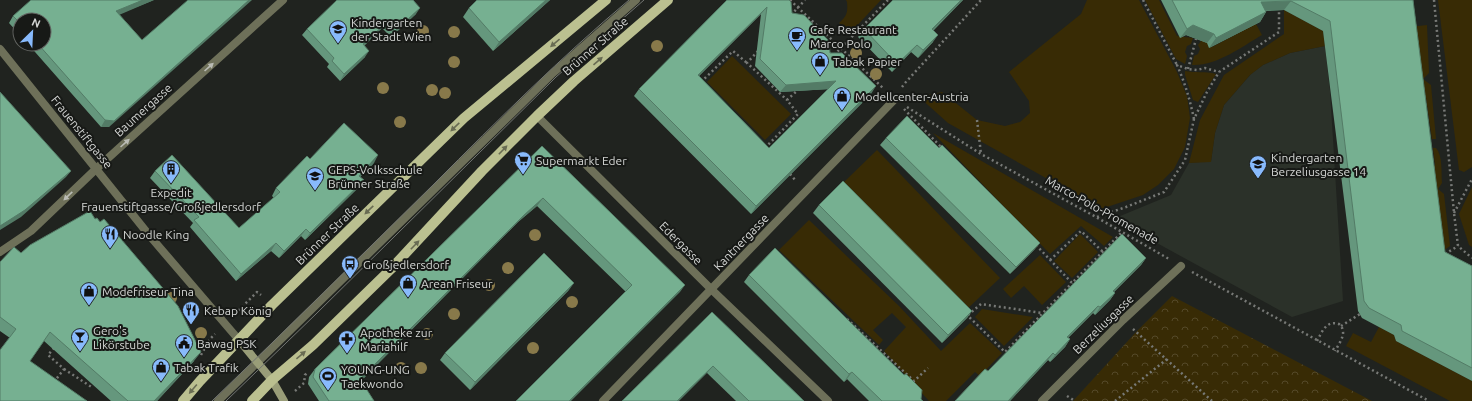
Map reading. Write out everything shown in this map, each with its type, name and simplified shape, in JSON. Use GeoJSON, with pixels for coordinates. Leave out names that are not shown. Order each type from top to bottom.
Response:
{"type":"FeatureCollection","features":[{"type":"Feature","properties":{"kind":"main road","name":"Brünner Straße"},"geometry":{"type":"LineString","coordinates":[[183,401],[272,305],[464,118],[606,0]]}},
{"type":"Feature","properties":{"kind":"main road","name":"Brünner Straße"},"geometry":{"type":"LineString","coordinates":[[252,401],[272,380],[313,345],[392,269],[482,171],[537,116],[574,81],[668,0]]}},
{"type":"Feature","properties":{"kind":"main road"},"geometry":{"type":"LineString","coordinates":[[238,340],[272,380],[284,401]]}},
{"type":"Feature","properties":{"kind":"street","name":"Baumergasse"},"geometry":{"type":"LineString","coordinates":[[0,252],[31,232],[96,169],[283,0]]}},
{"type":"Feature","properties":{"kind":"street"},"geometry":{"type":"LineString","coordinates":[[218,401],[553,73],[636,0]]}},
{"type":"Feature","properties":{"kind":"street","name":"Frauenstiftgasse"},"geometry":{"type":"LineString","coordinates":[[0,50],[149,235],[238,340]]}},
{"type":"Feature","properties":{"kind":"street","name":"Kantnergasse"},"geometry":{"type":"LineString","coordinates":[[603,401],[895,99]]}},
{"type":"Feature","properties":{"kind":"street","name":"Edergasse"},"geometry":{"type":"LineString","coordinates":[[537,116],[828,401]]}},
{"type":"Feature","properties":{"kind":"street","name":"Berzeliusgasse"},"geometry":{"type":"LineString","coordinates":[[1042,401],[1123,320],[1181,266]]}},
{"type":"Feature","properties":{"kind":"path","name":"Marco-Polo-Promenade"},"geometry":{"type":"LineString","coordinates":[[790,0],[895,99],[981,154],[1335,351],[1429,401]]}},
{"type":"Feature","properties":{"kind":"path"},"geometry":{"type":"LineString","coordinates":[[788,19],[805,0]]}},
{"type":"Feature","properties":{"kind":"path"},"geometry":{"type":"LineString","coordinates":[[831,59],[888,0]]}},
{"type":"Feature","properties":{"kind":"path"},"geometry":{"type":"LineString","coordinates":[[945,151],[895,99],[905,83],[981,0]]}},
{"type":"Feature","properties":{"kind":"path"},"geometry":{"type":"LineString","coordinates":[[1143,0],[1186,85],[1194,119]]}},
{"type":"Feature","properties":{"kind":"path"},"geometry":{"type":"LineString","coordinates":[[1434,0],[1458,246],[1472,258]]}},
{"type":"Feature","properties":{"kind":"path"},"geometry":{"type":"LineString","coordinates":[[1096,217],[1164,192],[1185,160],[1194,119],[1207,92],[1219,72],[1278,32],[1279,10]]}},
{"type":"Feature","properties":{"kind":"path"},"geometry":{"type":"LineString","coordinates":[[1188,69],[1196,39]]}},
{"type":"Feature","properties":{"kind":"path"},"geometry":{"type":"LineString","coordinates":[[747,63],[762,47]]}},
{"type":"Feature","properties":{"kind":"path"},"geometry":{"type":"LineString","coordinates":[[706,88],[700,82],[733,51],[787,100],[798,114],[765,148]]}},
{"type":"Feature","properties":{"kind":"path"},"geometry":{"type":"LineString","coordinates":[[1176,65],[1188,69],[1197,70],[1205,68],[1219,72]]}},
{"type":"Feature","properties":{"kind":"path"},"geometry":{"type":"LineString","coordinates":[[787,100],[804,85]]}},
{"type":"Feature","properties":{"kind":"path"},"geometry":{"type":"LineString","coordinates":[[977,120],[981,154]]}},
{"type":"Feature","properties":{"kind":"path"},"geometry":{"type":"LineString","coordinates":[[760,142],[768,151]]}},
{"type":"Feature","properties":{"kind":"path"},"geometry":{"type":"LineString","coordinates":[[1454,213],[1472,179]]}},
{"type":"Feature","properties":{"kind":"path"},"geometry":{"type":"LineString","coordinates":[[1050,260],[1080,231],[1103,252]]}},
{"type":"Feature","properties":{"kind":"path"},"geometry":{"type":"LineString","coordinates":[[962,310],[1005,352],[1122,232]]}},
{"type":"Feature","properties":{"kind":"path"},"geometry":{"type":"LineString","coordinates":[[1034,243],[1072,283]]}},
{"type":"Feature","properties":{"kind":"path"},"geometry":{"type":"LineString","coordinates":[[1440,258],[1458,246]]}},
{"type":"Feature","properties":{"kind":"path"},"geometry":{"type":"LineString","coordinates":[[968,316],[981,304],[1042,314]]}},
{"type":"Feature","properties":{"kind":"path"},"geometry":{"type":"LineString","coordinates":[[1341,326],[1360,314]]}},
{"type":"Feature","properties":{"kind":"path"},"geometry":{"type":"LineString","coordinates":[[846,318],[914,381],[928,368]]}},
{"type":"Feature","properties":{"kind":"path"},"geometry":{"type":"LineString","coordinates":[[1123,320],[1212,401]]}},
{"type":"Feature","properties":{"kind":"path"},"geometry":{"type":"LineString","coordinates":[[1317,341],[1325,326],[1328,324],[1335,323],[1341,326],[1343,330],[1343,337],[1335,351]]}},
{"type":"Feature","properties":{"kind":"path"},"geometry":{"type":"LineString","coordinates":[[54,348],[48,355],[64,369],[93,388]]}},
{"type":"Feature","properties":{"kind":"path"},"geometry":{"type":"LineString","coordinates":[[196,353],[201,356]]}},
{"type":"Feature","properties":{"kind":"path"},"geometry":{"type":"LineString","coordinates":[[1115,401],[1167,359]]}},
{"type":"Feature","properties":{"kind":"path"},"geometry":{"type":"LineString","coordinates":[[59,388],[53,383],[64,369]]}},
{"type":"Feature","properties":{"kind":"shaded area","name":"Kindergarten Berzeliusgasse 14"},"geometry":{"type":"Polygon","coordinates":[[[1325,46],[1330,91],[1343,301],[1292,317],[1113,219],[1171,195],[1189,163],[1211,161],[1215,133],[1224,105],[1251,74],[1263,65],[1290,53],[1325,46]]]}},
{"type":"Feature","properties":{"kind":"green space"},"geometry":{"type":"Polygon","coordinates":[[[846,0],[881,0],[850,33],[839,23],[844,18],[847,11],[846,0]]]}},
{"type":"Feature","properties":{"kind":"green space"},"geometry":{"type":"Polygon","coordinates":[[[1087,0],[1139,0],[1177,72],[1187,96],[1190,118],[1185,147],[1174,169],[1158,185],[1143,195],[1101,209],[948,123],[919,97],[942,92],[977,120],[1005,126],[1020,122],[1030,113],[1029,101],[1009,72],[1081,14],[1087,0]]]}},
{"type":"Feature","properties":{"kind":"green space"},"geometry":{"type":"Polygon","coordinates":[[[1145,0],[1159,0],[1177,36],[1193,38],[1191,44],[1187,46],[1185,52],[1187,56],[1185,64],[1176,59],[1145,0]]]}},
{"type":"Feature","properties":{"kind":"green space"},"geometry":{"type":"Polygon","coordinates":[[[1438,0],[1472,0],[1472,167],[1464,172],[1459,170],[1438,0]]]}},
{"type":"Feature","properties":{"kind":"green space"},"geometry":{"type":"Polygon","coordinates":[[[1284,10],[1323,31],[1325,46],[1290,53],[1263,65],[1250,75],[1224,105],[1215,133],[1211,162],[1189,163],[1200,120],[1224,75],[1284,34],[1284,10]]]}},
{"type":"Feature","properties":{"kind":"green space"},"geometry":{"type":"Polygon","coordinates":[[[1256,24],[1262,35],[1220,59],[1192,65],[1194,56],[1198,54],[1200,49],[1198,45],[1201,41],[1205,39],[1212,47],[1256,24]]]}},
{"type":"Feature","properties":{"kind":"green space"},"geometry":{"type":"Polygon","coordinates":[[[1427,25],[1429,73],[1423,79],[1431,85],[1436,139],[1432,139],[1426,98],[1421,98],[1409,27],[1427,25]]]}},
{"type":"Feature","properties":{"kind":"green space"},"geometry":{"type":"Polygon","coordinates":[[[732,56],[791,114],[765,140],[707,82],[732,56]]]}},
{"type":"Feature","properties":{"kind":"green space"},"geometry":{"type":"Polygon","coordinates":[[[1185,71],[1216,74],[1198,102],[1193,100],[1185,71]]]}},
{"type":"Feature","properties":{"kind":"green space"},"geometry":{"type":"Polygon","coordinates":[[[933,133],[1113,237],[1104,246],[1081,226],[1050,254],[933,133]]]}},
{"type":"Feature","properties":{"kind":"green space"},"geometry":{"type":"Polygon","coordinates":[[[1433,148],[1436,148],[1438,151],[1441,160],[1442,183],[1438,189],[1444,194],[1450,246],[1443,251],[1430,166],[1435,165],[1433,148]]]}},
{"type":"Feature","properties":{"kind":"green space"},"geometry":{"type":"Polygon","coordinates":[[[877,150],[1000,278],[966,310],[843,183],[877,150]]]}},
{"type":"Feature","properties":{"kind":"green space"},"geometry":{"type":"Polygon","coordinates":[[[1472,187],[1472,247],[1469,245],[1459,214],[1472,187]]]}},
{"type":"Feature","properties":{"kind":"green space"},"geometry":{"type":"Polygon","coordinates":[[[809,220],[899,306],[941,351],[970,323],[1002,353],[980,376],[975,372],[946,401],[929,401],[884,351],[906,327],[892,313],[873,330],[883,340],[879,345],[779,250],[809,220]]]}},
{"type":"Feature","properties":{"kind":"green space"},"geometry":{"type":"Polygon","coordinates":[[[1080,234],[1098,252],[1072,278],[1054,261],[1080,234]]]}},
{"type":"Feature","properties":{"kind":"green space"},"geometry":{"type":"Polygon","coordinates":[[[1040,255],[1066,282],[1042,305],[1024,286],[1011,298],[1003,289],[1040,255]]]}},
{"type":"Feature","properties":{"kind":"green space"},"geometry":{"type":"Polygon","coordinates":[[[1172,296],[1372,401],[1073,401],[1136,332],[1172,296]]]}},
{"type":"Feature","properties":{"kind":"green space"},"geometry":{"type":"Polygon","coordinates":[[[982,309],[1033,317],[1004,346],[975,317],[982,309]]]}},
{"type":"Feature","properties":{"kind":"green space"},"geometry":{"type":"Polygon","coordinates":[[[1379,327],[1394,335],[1396,341],[1472,381],[1472,401],[1450,401],[1346,346],[1353,333],[1371,342],[1379,327]]]}},
{"type":"Feature","properties":{"kind":"building"},"geometry":{"type":"Polygon","coordinates":[[[31,0],[143,0],[116,11],[142,40],[188,0],[249,0],[114,121],[105,120],[45,52],[52,52],[52,12],[18,12],[31,0]]]}},
{"type":"Feature","properties":{"kind":"building","name":"Kindergarten der Stadt Wien"},"geometry":{"type":"Polygon","coordinates":[[[337,0],[413,0],[420,8],[395,31],[387,22],[363,44],[369,51],[344,74],[332,61],[334,58],[307,29],[337,0]]]}},
{"type":"Feature","properties":{"kind":"building"},"geometry":{"type":"Polygon","coordinates":[[[477,0],[546,0],[499,42],[469,8],[477,0]]]}},
{"type":"Feature","properties":{"kind":"building"},"geometry":{"type":"Polygon","coordinates":[[[727,0],[789,0],[791,2],[792,13],[804,15],[829,41],[830,53],[842,53],[876,86],[756,206],[639,89],[727,0]],[[767,7],[698,75],[769,148],[836,81],[786,85],[760,59],[767,7]]]}},
{"type":"Feature","properties":{"kind":"building"},"geometry":{"type":"Polygon","coordinates":[[[893,0],[961,0],[932,29],[938,35],[923,50],[917,45],[897,64],[864,29],[893,0]]]}},
{"type":"Feature","properties":{"kind":"building"},"geometry":{"type":"Polygon","coordinates":[[[1172,0],[1413,0],[1445,252],[1472,266],[1472,368],[1402,331],[1401,325],[1369,308],[1364,301],[1330,21],[1291,1],[1261,2],[1266,12],[1216,38],[1214,34],[1193,25],[1187,29],[1172,0]]]}},
{"type":"Feature","properties":{"kind":"building"},"geometry":{"type":"Polygon","coordinates":[[[0,92],[71,171],[25,210],[0,226],[0,92]]]}},
{"type":"Feature","properties":{"kind":"building"},"geometry":{"type":"Polygon","coordinates":[[[907,116],[939,148],[942,145],[1040,243],[1016,267],[886,138],[907,116]]]}},
{"type":"Feature","properties":{"kind":"building"},"geometry":{"type":"Polygon","coordinates":[[[344,123],[378,155],[359,176],[364,180],[310,233],[306,229],[284,251],[276,243],[241,274],[194,220],[199,217],[155,171],[172,155],[239,228],[280,192],[276,188],[307,156],[310,159],[344,123]]]}},
{"type":"Feature","properties":{"kind":"building"},"geometry":{"type":"Polygon","coordinates":[[[542,146],[685,285],[569,401],[516,401],[632,285],[543,198],[524,215],[360,379],[374,401],[329,401],[313,377],[315,369],[542,146]]]}},
{"type":"Feature","properties":{"kind":"building"},"geometry":{"type":"Polygon","coordinates":[[[843,181],[972,311],[948,335],[819,205],[843,181]]]}},
{"type":"Feature","properties":{"kind":"building"},"geometry":{"type":"Polygon","coordinates":[[[90,211],[95,219],[97,218],[100,222],[104,219],[178,306],[201,352],[154,401],[128,401],[50,332],[30,361],[87,401],[0,401],[0,350],[16,329],[0,317],[0,262],[14,247],[21,253],[30,245],[90,211]]]}},
{"type":"Feature","properties":{"kind":"building"},"geometry":{"type":"Polygon","coordinates":[[[1122,234],[1146,258],[1113,291],[1115,293],[1100,307],[1098,306],[1067,337],[1070,339],[1055,355],[1053,353],[1008,401],[955,401],[985,369],[988,371],[1122,234]]]}},
{"type":"Feature","properties":{"kind":"building"},"geometry":{"type":"Polygon","coordinates":[[[775,248],[904,375],[906,374],[922,390],[921,399],[923,401],[882,401],[852,372],[849,374],[749,275],[775,248]]]}},
{"type":"Feature","properties":{"kind":"building"},"geometry":{"type":"Polygon","coordinates":[[[544,253],[574,283],[475,382],[445,353],[544,253]]]}},
{"type":"Feature","properties":{"kind":"building"},"geometry":{"type":"Polygon","coordinates":[[[712,312],[804,401],[749,401],[713,366],[677,401],[622,401],[712,312]]]}},
{"type":"Feature","properties":{"kind":"tram line"},"geometry":{"type":"LineString","coordinates":[[212,401],[530,89],[629,0]]}},
{"type":"Feature","properties":{"kind":"tram line"},"geometry":{"type":"LineString","coordinates":[[226,401],[556,77],[644,0]]}},
{"type":"Feature","properties":{"kind":"place","name":"Kindergarten der Stadt Wien"},"geometry":{"type":"Point","coordinates":[338,44]}},
{"type":"Feature","properties":{"kind":"place","name":"Cafe Restaurant Marco Polo"},"geometry":{"type":"Point","coordinates":[797,51]}},
{"type":"Feature","properties":{"kind":"place","name":"Tabak Papier"},"geometry":{"type":"Point","coordinates":[820,76]}},
{"type":"Feature","properties":{"kind":"place","name":"Modellcenter-Austria"},"geometry":{"type":"Point","coordinates":[842,111]}},
{"type":"Feature","properties":{"kind":"place","name":"Supermarkt Eder"},"geometry":{"type":"Point","coordinates":[523,175]}},
{"type":"Feature","properties":{"kind":"place","name":"Kindergarten Berzeliusgasse 14"},"geometry":{"type":"Point","coordinates":[1258,179]}},
{"type":"Feature","properties":{"kind":"place","name":"Expedit Frauenstiftgasse/Großjedlersdorf"},"geometry":{"type":"Point","coordinates":[171,184]}},
{"type":"Feature","properties":{"kind":"place","name":"GEPS-Volksschule Brünner Straße"},"geometry":{"type":"Point","coordinates":[315,191]}},
{"type":"Feature","properties":{"kind":"place","name":"Noodle King"},"geometry":{"type":"Point","coordinates":[110,249]}},
{"type":"Feature","properties":{"kind":"place","name":"Großjedlersdorf"},"geometry":{"type":"Point","coordinates":[350,279]}},
{"type":"Feature","properties":{"kind":"place","name":"Arean Friseur"},"geometry":{"type":"Point","coordinates":[408,298]}},
{"type":"Feature","properties":{"kind":"place","name":"Modefriseur Tina"},"geometry":{"type":"Point","coordinates":[89,306]}},
{"type":"Feature","properties":{"kind":"place","name":"Kebap König"},"geometry":{"type":"Point","coordinates":[191,325]}},
{"type":"Feature","properties":{"kind":"place","name":"Gero's Likörstube"},"geometry":{"type":"Point","coordinates":[80,352]}},
{"type":"Feature","properties":{"kind":"place","name":"Apotheke zur Mariahilf"},"geometry":{"type":"Point","coordinates":[347,354]}},
{"type":"Feature","properties":{"kind":"place","name":"Bawag PSK"},"geometry":{"type":"Point","coordinates":[184,358]}},
{"type":"Feature","properties":{"kind":"place","name":"Tabak Trafik"},"geometry":{"type":"Point","coordinates":[161,382]}},
{"type":"Feature","properties":{"kind":"place","name":"YOUNG-UNG Taekwondo"},"geometry":{"type":"Point","coordinates":[328,391]}}]}
